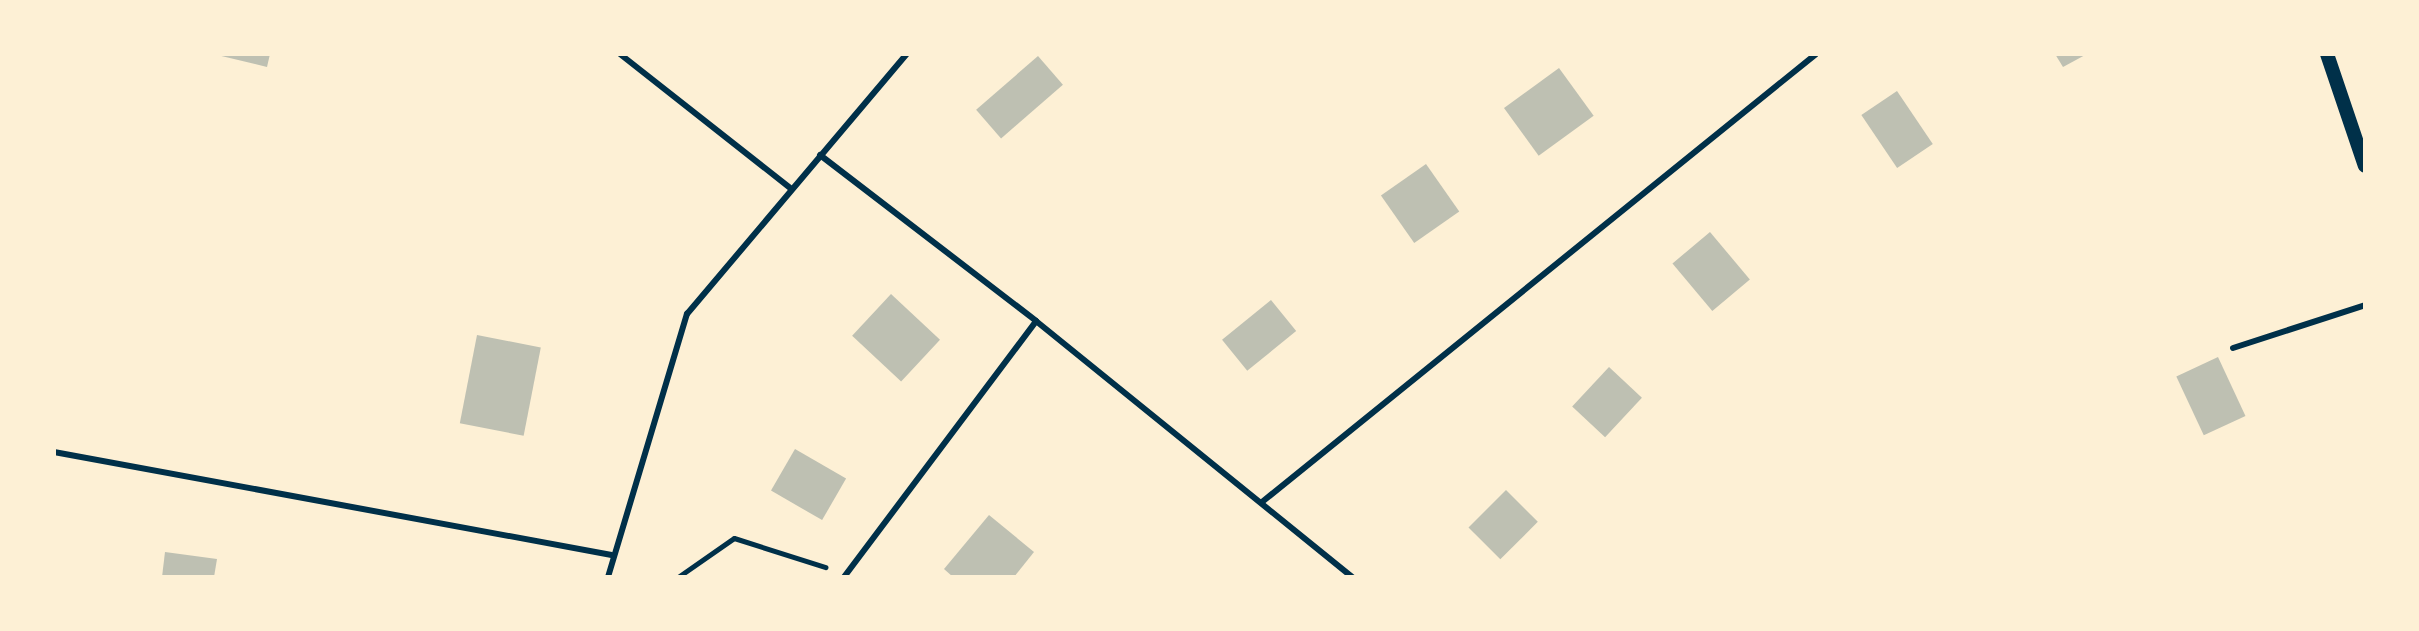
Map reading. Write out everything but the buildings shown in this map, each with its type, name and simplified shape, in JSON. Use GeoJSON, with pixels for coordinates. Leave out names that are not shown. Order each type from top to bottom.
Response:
{"type":"FeatureCollection","features":[{"type":"Feature","properties":{"kind":"street"},"geometry":{"type":"LineString","coordinates":[[2332,56],[2365,166]]}},
{"type":"Feature","properties":{"kind":"lane"},"geometry":{"type":"LineString","coordinates":[[620,54],[790,188]]}},
{"type":"Feature","properties":{"kind":"lane"},"geometry":{"type":"LineString","coordinates":[[608,577],[612,555],[687,314],[790,188],[907,54]]}},
{"type":"Feature","properties":{"kind":"lane"},"geometry":{"type":"LineString","coordinates":[[1262,502],[1816,54]]}},
{"type":"Feature","properties":{"kind":"lane"},"geometry":{"type":"LineString","coordinates":[[820,155],[1036,321],[1352,577]]}},
{"type":"Feature","properties":{"kind":"lane"},"geometry":{"type":"LineString","coordinates":[[2233,348],[2365,305]]}},
{"type":"Feature","properties":{"kind":"lane"},"geometry":{"type":"LineString","coordinates":[[844,575],[1036,321]]}},
{"type":"Feature","properties":{"kind":"lane"},"geometry":{"type":"LineString","coordinates":[[54,452],[612,555]]}},
{"type":"Feature","properties":{"kind":"path"},"geometry":{"type":"LineString","coordinates":[[678,577],[734,538],[844,575]]}}]}
